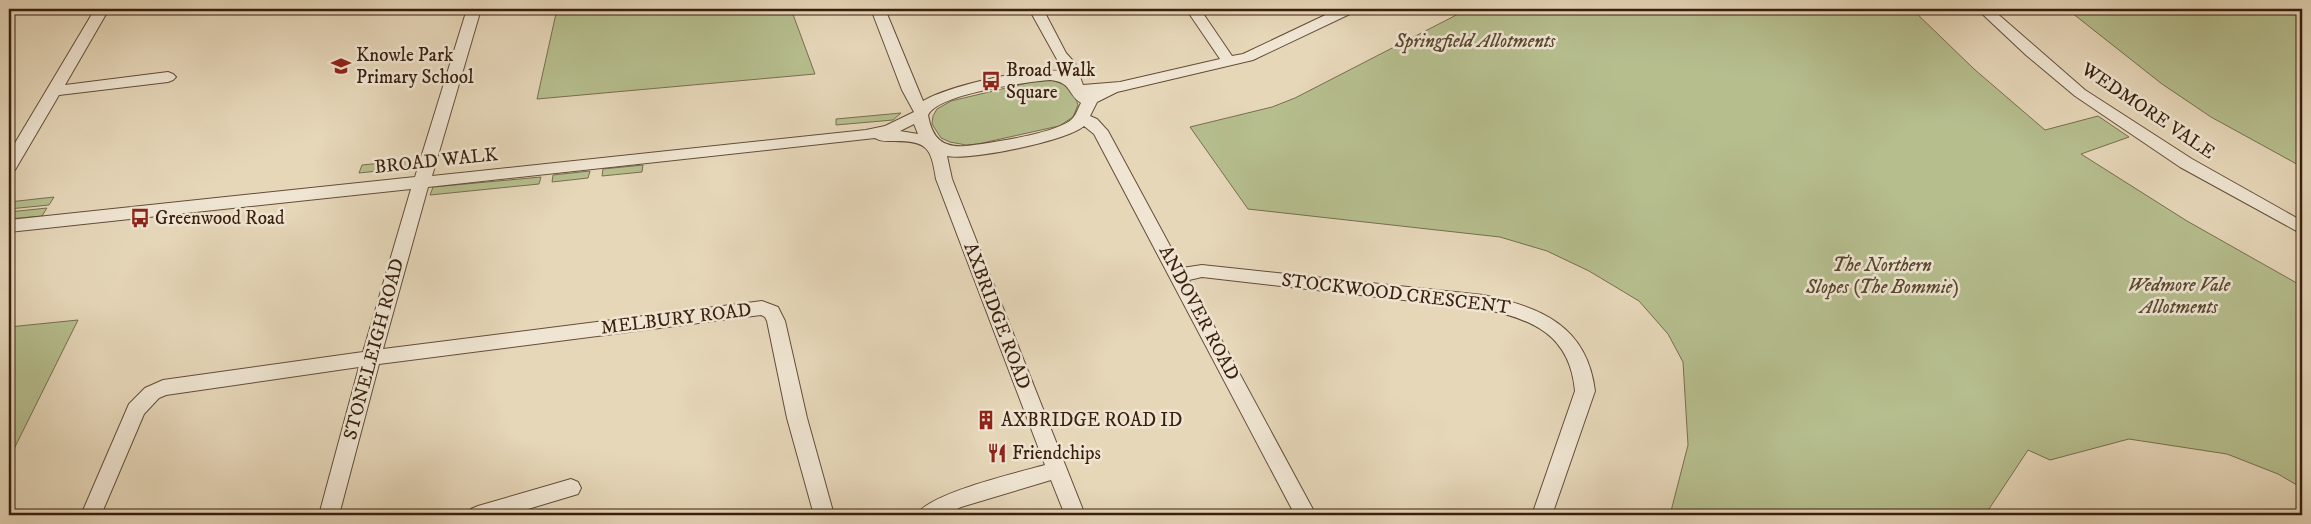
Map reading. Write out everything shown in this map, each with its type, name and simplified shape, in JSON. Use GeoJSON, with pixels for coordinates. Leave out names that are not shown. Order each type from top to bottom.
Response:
{"type":"FeatureCollection","features":[{"type":"Feature","properties":{"kind":"street"},"geometry":{"type":"LineString","coordinates":[[9,166],[102,9]]}},
{"type":"Feature","properties":{"kind":"street","name":"STONELEIGH ROAD"},"geometry":{"type":"LineString","coordinates":[[329,515],[392,278],[474,9]]}},
{"type":"Feature","properties":{"kind":"street"},"geometry":{"type":"LineString","coordinates":[[878,9],[921,114],[925,134],[934,144]]}},
{"type":"Feature","properties":{"kind":"street"},"geometry":{"type":"LineString","coordinates":[[910,90],[924,96],[948,95],[1037,75],[1058,68],[1062,61],[1060,55],[1036,9]]}},
{"type":"Feature","properties":{"kind":"street"},"geometry":{"type":"LineString","coordinates":[[1193,9],[1229,62]]}},
{"type":"Feature","properties":{"kind":"street"},"geometry":{"type":"LineString","coordinates":[[942,172],[953,160],[973,151],[1058,132],[1073,126],[1095,96],[1120,87],[1260,53],[1349,9]]}},
{"type":"Feature","properties":{"kind":"street","name":"WEDMORE VALE"},"geometry":{"type":"LineString","coordinates":[[1984,9],[2080,93],[2186,163],[2302,228]]}},
{"type":"Feature","properties":{"kind":"street"},"geometry":{"type":"LineString","coordinates":[[1060,55],[1068,63],[1084,113]]}},
{"type":"Feature","properties":{"kind":"street"},"geometry":{"type":"LineString","coordinates":[[1037,75],[1058,76],[1077,87],[1120,87]]}},
{"type":"Feature","properties":{"kind":"street"},"geometry":{"type":"LineString","coordinates":[[54,91],[168,77]]}},
{"type":"Feature","properties":{"kind":"street","name":"BROAD WALK"},"geometry":{"type":"LineString","coordinates":[[9,226],[866,135],[889,130],[921,114],[927,105],[948,95]]}},
{"type":"Feature","properties":{"kind":"street","name":"ANDOVER ROAD"},"geometry":{"type":"LineString","coordinates":[[1084,113],[1100,131],[1306,515]]}},
{"type":"Feature","properties":{"kind":"street","name":"BROAD WALK"},"geometry":{"type":"LineString","coordinates":[[866,135],[901,136],[934,144],[956,152],[973,151]]}},
{"type":"Feature","properties":{"kind":"street","name":"AXBRIDGE ROAD"},"geometry":{"type":"LineString","coordinates":[[934,144],[941,162],[942,172],[993,309],[1075,515]]}},
{"type":"Feature","properties":{"kind":"street","name":"STOCKWOOD CRESCENT"},"geometry":{"type":"LineString","coordinates":[[1178,274],[1202,271],[1219,272],[1483,302],[1517,309],[1545,322],[1564,337],[1573,348],[1580,360],[1586,381],[1586,391],[1542,515]]}},
{"type":"Feature","properties":{"kind":"street","name":"MELBURY ROAD"},"geometry":{"type":"LineString","coordinates":[[92,515],[136,410],[152,393],[163,388],[371,358],[762,308],[772,312],[776,321],[797,418],[824,515]]}},
{"type":"Feature","properties":{"kind":"street"},"geometry":{"type":"LineString","coordinates":[[927,515],[955,500],[1057,470]]}},
{"type":"Feature","properties":{"kind":"street"},"geometry":{"type":"LineString","coordinates":[[478,515],[571,488]]}},
{"type":"Feature","properties":{"kind":"green space"},"geometry":{"type":"Polygon","coordinates":[[[557,9],[791,9],[815,74],[537,99],[557,9]]]}},
{"type":"Feature","properties":{"kind":"green space","name":"The Northern Slopes (The Bommie)"},"geometry":{"type":"Polygon","coordinates":[[[1468,9],[1912,9],[1974,69],[2045,130],[2098,116],[2129,137],[2081,154],[2187,221],[2302,286],[2302,488],[2278,474],[2227,454],[2129,439],[2050,460],[2028,450],[1985,515],[1670,515],[1688,445],[1683,362],[1668,334],[1639,301],[1589,271],[1547,251],[1500,237],[1248,209],[1190,127],[1272,107],[1295,98],[1468,9]]]}},
{"type":"Feature","properties":{"kind":"green space"},"geometry":{"type":"Polygon","coordinates":[[[2067,9],[2302,9],[2302,167],[2211,117],[2162,84],[2067,9]]]}},
{"type":"Feature","properties":{"kind":"green space"},"geometry":{"type":"Polygon","coordinates":[[[1044,79],[1066,86],[1073,93],[1078,105],[1073,117],[1059,126],[966,145],[941,138],[932,124],[933,116],[937,109],[951,101],[1044,79]]]}},
{"type":"Feature","properties":{"kind":"green space"},"geometry":{"type":"Polygon","coordinates":[[[901,113],[893,120],[836,125],[836,119],[901,113]]]}},
{"type":"Feature","properties":{"kind":"green space"},"geometry":{"type":"Polygon","coordinates":[[[413,160],[412,165],[406,168],[359,173],[362,165],[413,160]]]}},
{"type":"Feature","properties":{"kind":"green space"},"geometry":{"type":"Polygon","coordinates":[[[643,165],[642,172],[602,176],[603,169],[643,165]]]}},
{"type":"Feature","properties":{"kind":"green space"},"geometry":{"type":"Polygon","coordinates":[[[590,171],[588,178],[552,182],[553,175],[590,171]]]}},
{"type":"Feature","properties":{"kind":"green space"},"geometry":{"type":"Polygon","coordinates":[[[541,177],[539,184],[430,195],[433,187],[541,177]]]}},
{"type":"Feature","properties":{"kind":"green space"},"geometry":{"type":"Polygon","coordinates":[[[54,197],[49,205],[9,209],[9,202],[54,197]]]}},
{"type":"Feature","properties":{"kind":"green space"},"geometry":{"type":"Polygon","coordinates":[[[47,208],[42,216],[9,219],[9,212],[47,208]]]}},
{"type":"Feature","properties":{"kind":"green space"},"geometry":{"type":"Polygon","coordinates":[[[78,320],[9,459],[9,327],[78,320]]]}},
{"type":"Feature","properties":{"kind":"place","name":"Knowle Park Primary School"},"geometry":{"type":"Point","coordinates":[341,66]}},
{"type":"Feature","properties":{"kind":"place","name":"Broad Walk Square"},"geometry":{"type":"Point","coordinates":[991,81]}},
{"type":"Feature","properties":{"kind":"place","name":"Greenwood Road"},"geometry":{"type":"Point","coordinates":[140,218]}},
{"type":"Feature","properties":{"kind":"place","name":"AXBRIDGE ROAD ID"},"geometry":{"type":"Point","coordinates":[986,420]}},
{"type":"Feature","properties":{"kind":"place","name":"Friendchips"},"geometry":{"type":"Point","coordinates":[997,453]}},
{"type":"Feature","properties":{"kind":"park label","name":"Springfield Allotments"},"geometry":{"type":"Point","coordinates":[1475,41]}},
{"type":"Feature","properties":{"kind":"park label","name":"Wedmore Vale Allotments"},"geometry":{"type":"Point","coordinates":[2179,296]}}]}
